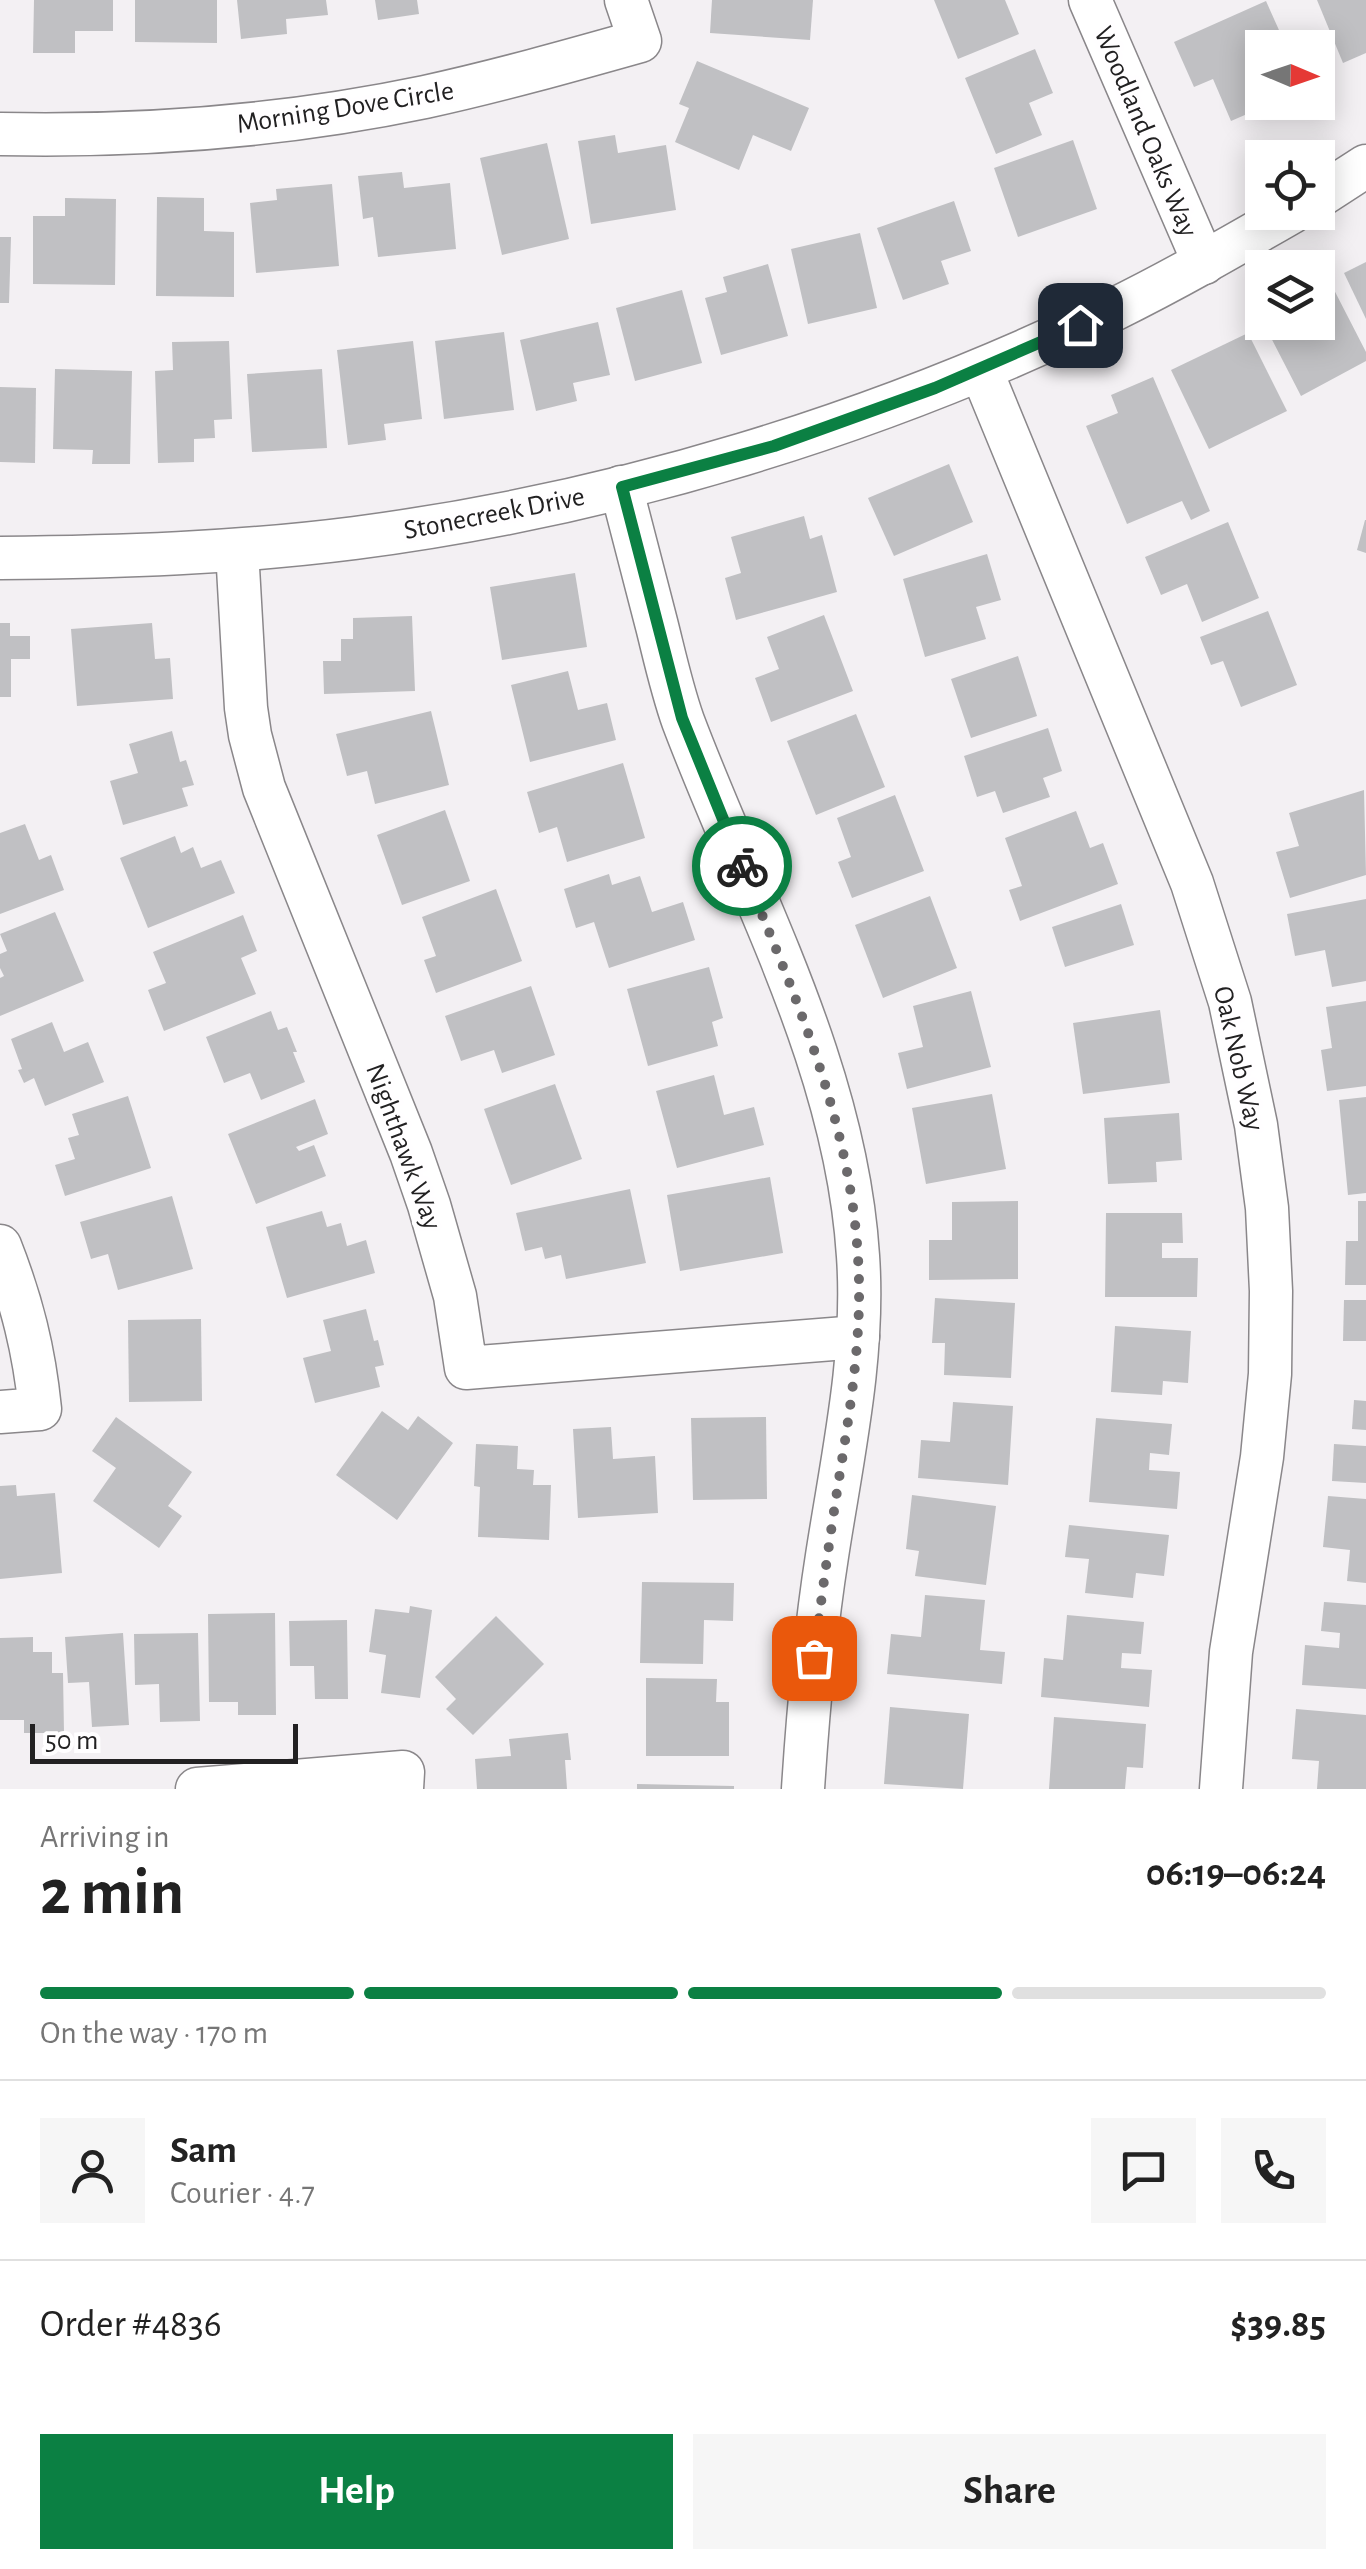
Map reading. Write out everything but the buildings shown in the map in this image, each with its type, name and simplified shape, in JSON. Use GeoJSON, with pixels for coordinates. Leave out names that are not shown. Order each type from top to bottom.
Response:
{"type":"FeatureCollection","features":[{"type":"Feature","properties":{"kind":"street","name":"Morning Dove Circle"},"geometry":{"type":"LineString","coordinates":[[0,134],[183,130],[320,115],[422,97],[640,42],[626,0]]}},
{"type":"Feature","properties":{"kind":"street","name":"Woodland Oaks Way"},"geometry":{"type":"LineString","coordinates":[[1090,0],[1204,263]]}},
{"type":"Feature","properties":{"kind":"street"},"geometry":{"type":"LineString","coordinates":[[1335,186],[1366,166]]}},
{"type":"Feature","properties":{"kind":"street","name":"Stonecreek Drive"},"geometry":{"type":"LineString","coordinates":[[0,558],[143,556],[356,538],[526,510],[622,487],[774,446],[980,370],[1113,310],[1261,230]]}},
{"type":"Feature","properties":{"kind":"street","name":"Oak Nob Way"},"geometry":{"type":"LineString","coordinates":[[980,370],[1192,883],[1230,1002],[1256,1125],[1271,1291],[1270,1374],[1262,1457],[1231,1652],[1221,1789]]}},
{"type":"Feature","properties":{"kind":"street"},"geometry":{"type":"LineString","coordinates":[[622,487],[682,718],[804,1020],[833,1105],[850,1182],[856,1239],[858,1337],[854,1389],[822,1586],[803,1789]]}},
{"type":"Feature","properties":{"kind":"street","name":"Nighthawk Way"},"geometry":{"type":"LineString","coordinates":[[237,550],[246,708],[264,788],[429,1204],[455,1296],[466,1368],[858,1337]]}},
{"type":"Feature","properties":{"kind":"street"},"geometry":{"type":"LineString","coordinates":[[0,1246],[17,1290],[35,1361],[40,1409],[0,1412]]}},
{"type":"Feature","properties":{"kind":"street"},"geometry":{"type":"LineString","coordinates":[[196,1789],[403,1772],[402,1789]]}},
{"type":"Feature","properties":{"kind":"way so far"},"geometry":{"type":"LineString","coordinates":[[742,866],[804,1020],[833,1105],[850,1182],[858,1258],[854,1389],[814,1658]]}},
{"type":"Feature","properties":{"kind":"route"},"geometry":{"type":"LineString","coordinates":[[742,866],[682,718],[622,487],[774,446],[935,388],[1080,325]]}}]}
